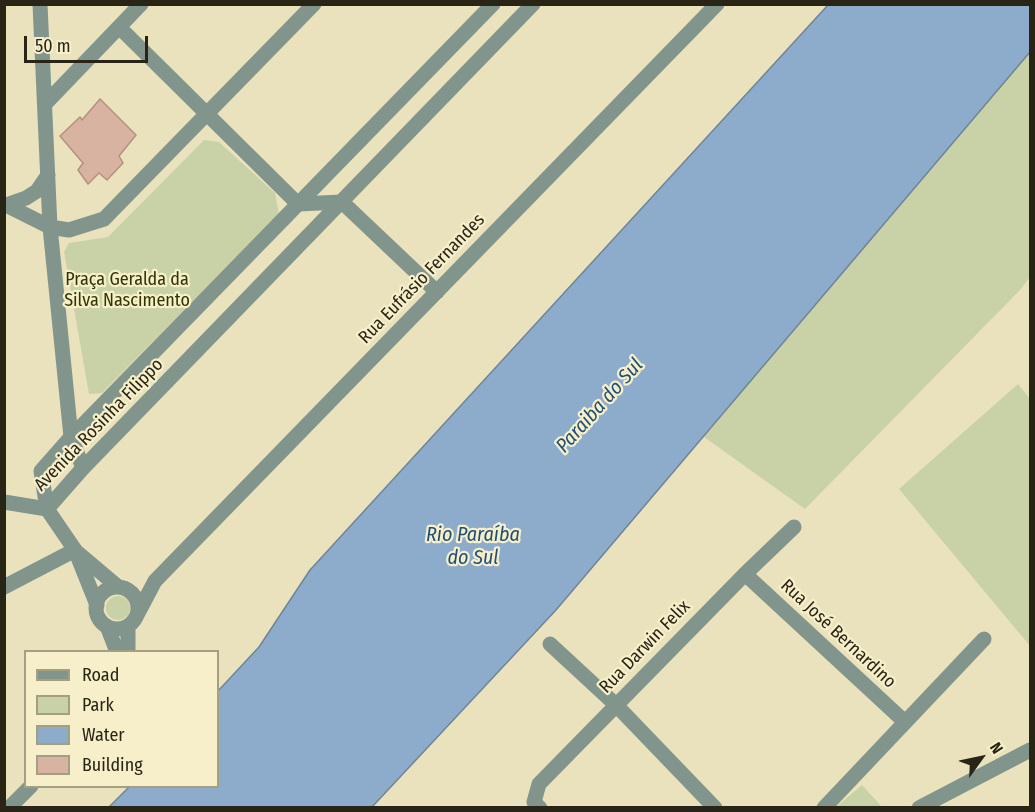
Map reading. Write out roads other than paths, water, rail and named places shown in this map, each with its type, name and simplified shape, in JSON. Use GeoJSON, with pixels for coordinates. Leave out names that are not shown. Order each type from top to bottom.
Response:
{"type":"FeatureCollection","features":[{"type":"Feature","properties":{"kind":"street"},"geometry":{"type":"LineString","coordinates":[[40,4],[50,227],[71,437],[83,468]]}},
{"type":"Feature","properties":{"kind":"street"},"geometry":{"type":"LineString","coordinates":[[45,104],[141,4]]}},
{"type":"Feature","properties":{"kind":"street"},"geometry":{"type":"LineString","coordinates":[[5,204],[50,227],[69,230],[104,219],[314,4]]}},
{"type":"Feature","properties":{"kind":"street","name":"Avenida Rosinha Filippo"},"geometry":{"type":"LineString","coordinates":[[47,509],[41,471],[71,437],[493,4]]}},
{"type":"Feature","properties":{"kind":"street","name":"Avenida Rosinha Filippo"},"geometry":{"type":"LineString","coordinates":[[47,509],[83,468],[533,4]]}},
{"type":"Feature","properties":{"kind":"street","name":"Rua Eufrásio Fernandes"},"geometry":{"type":"LineString","coordinates":[[155,581],[717,4]]}},
{"type":"Feature","properties":{"kind":"street"},"geometry":{"type":"LineString","coordinates":[[119,27],[298,204],[342,202],[437,292]]}},
{"type":"Feature","properties":{"kind":"street"},"geometry":{"type":"LineString","coordinates":[[5,204],[26,198],[37,191],[48,175]]}},
{"type":"Feature","properties":{"kind":"street"},"geometry":{"type":"LineString","coordinates":[[4,502],[47,509],[75,550],[97,605],[99,617],[107,626],[117,650]]}},
{"type":"Feature","properties":{"kind":"street","name":"Rua Darwin Felix"},"geometry":{"type":"LineString","coordinates":[[537,805],[539,784],[744,574],[794,526]]}},
{"type":"Feature","properties":{"kind":"street"},"geometry":{"type":"LineString","coordinates":[[4,587],[75,550]]}},
{"type":"Feature","properties":{"kind":"street"},"geometry":{"type":"LineString","coordinates":[[75,550],[137,602],[128,650]]}},
{"type":"Feature","properties":{"kind":"street","name":"Rua José Bernardino"},"geometry":{"type":"LineString","coordinates":[[744,574],[905,723]]}},
{"type":"Feature","properties":{"kind":"street"},"geometry":{"type":"LineString","coordinates":[[97,605],[105,590],[123,589],[155,581]]}},
{"type":"Feature","properties":{"kind":"street"},"geometry":{"type":"LineString","coordinates":[[107,626],[118,628],[132,620],[155,581]]}},
{"type":"Feature","properties":{"kind":"street"},"geometry":{"type":"LineString","coordinates":[[824,807],[984,639]]}},
{"type":"Feature","properties":{"kind":"street"},"geometry":{"type":"LineString","coordinates":[[550,644],[616,705],[714,807]]}},
{"type":"Feature","properties":{"kind":"street"},"geometry":{"type":"LineString","coordinates":[[919,807],[1030,750]]}},
{"type":"Feature","properties":{"kind":"street"},"geometry":{"type":"LineString","coordinates":[[9,807],[29,788]]}},
{"type":"Feature","properties":{"kind":"water","name":"Rio Paraíba do Sul"},"geometry":{"type":"Polygon","coordinates":[[[828,5],[1030,5],[1030,52],[556,610],[372,807],[109,807],[128,788],[219,788],[219,690],[259,647],[310,570],[828,5]]]}},
{"type":"Feature","properties":{"kind":"park label","name":"Praça Geralda da Silva Nascimento"},"geometry":{"type":"Point","coordinates":[127,290]}},
{"type":"Feature","properties":{"kind":"water label","name":"Paraiba do Sul"},"geometry":{"type":"Point","coordinates":[600,406]}}]}
